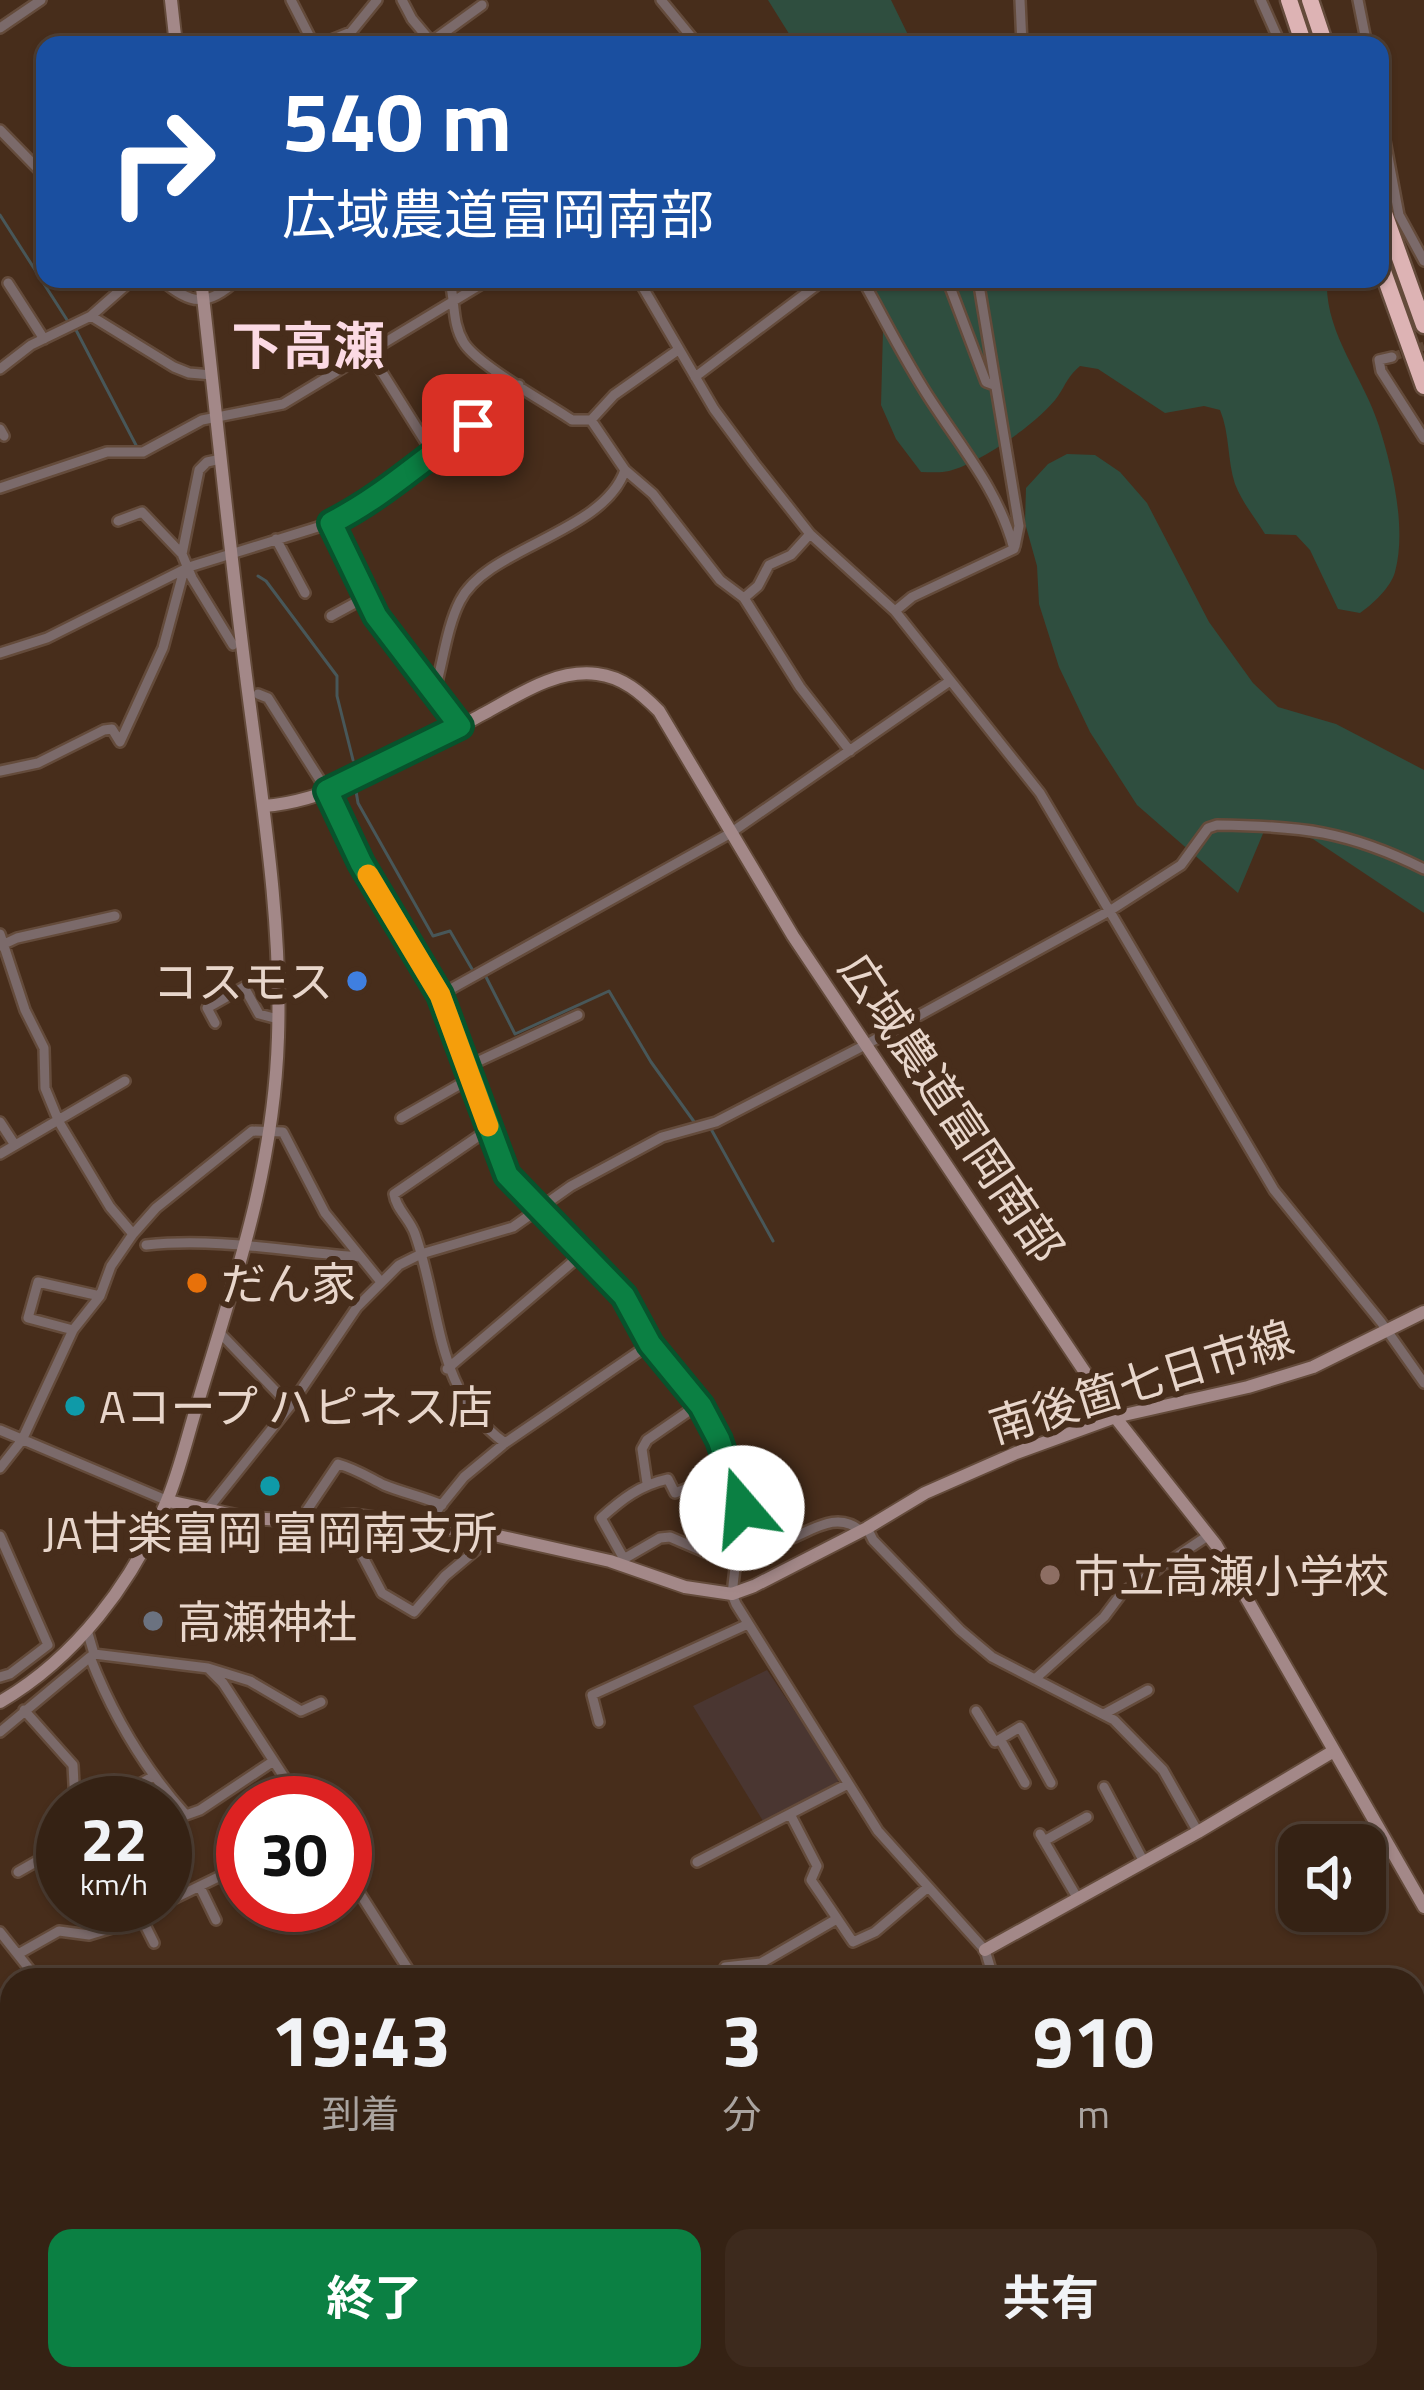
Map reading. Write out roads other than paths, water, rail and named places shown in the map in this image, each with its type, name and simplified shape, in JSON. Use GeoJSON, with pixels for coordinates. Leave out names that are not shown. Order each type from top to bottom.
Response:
{"type":"FeatureCollection","features":[{"type":"Feature","properties":{"kind":"highway"},"geometry":{"type":"LineString","coordinates":[[1289,0],[1301,36]]}},
{"type":"Feature","properties":{"kind":"highway"},"geometry":{"type":"LineString","coordinates":[[1310,0],[1322,36]]}},
{"type":"Feature","properties":{"kind":"highway"},"geometry":{"type":"LineString","coordinates":[[1389,227],[1424,325]]}},
{"type":"Feature","properties":{"kind":"highway"},"geometry":{"type":"LineString","coordinates":[[1389,288],[1424,386]]}},
{"type":"Feature","properties":{"kind":"street"},"geometry":{"type":"LineString","coordinates":[[0,28],[41,0]]}},
{"type":"Feature","properties":{"kind":"street"},"geometry":{"type":"LineString","coordinates":[[172,0],[175,36]]}},
{"type":"Feature","properties":{"kind":"street"},"geometry":{"type":"LineString","coordinates":[[292,0],[312,36]]}},
{"type":"Feature","properties":{"kind":"street"},"geometry":{"type":"LineString","coordinates":[[341,36],[351,32],[377,0]]}},
{"type":"Feature","properties":{"kind":"street"},"geometry":{"type":"LineString","coordinates":[[402,0],[426,36]]}},
{"type":"Feature","properties":{"kind":"street"},"geometry":{"type":"LineString","coordinates":[[661,0],[691,36]]}},
{"type":"Feature","properties":{"kind":"street"},"geometry":{"type":"LineString","coordinates":[[1020,0],[1022,36]]}},
{"type":"Feature","properties":{"kind":"street"},"geometry":{"type":"LineString","coordinates":[[1261,0],[1277,36]]}},
{"type":"Feature","properties":{"kind":"street"},"geometry":{"type":"LineString","coordinates":[[1358,0],[1364,36]]}},
{"type":"Feature","properties":{"kind":"street"},"geometry":{"type":"LineString","coordinates":[[443,36],[482,5]]}},
{"type":"Feature","properties":{"kind":"street"},"geometry":{"type":"LineString","coordinates":[[0,130],[36,167]]}},
{"type":"Feature","properties":{"kind":"street"},"geometry":{"type":"LineString","coordinates":[[1389,162],[1399,215],[1424,261]]}},
{"type":"Feature","properties":{"kind":"street"},"geometry":{"type":"LineString","coordinates":[[8,283],[44,339]]}},
{"type":"Feature","properties":{"kind":"street"},"geometry":{"type":"LineString","coordinates":[[0,369],[44,339],[91,316],[124,288]]}},
{"type":"Feature","properties":{"kind":"street"},"geometry":{"type":"LineString","coordinates":[[171,288],[184,298],[203,299],[228,288]]}},
{"type":"Feature","properties":{"kind":"street"},"geometry":{"type":"LineString","coordinates":[[0,1702],[40,1676],[87,1630],[136,1564],[167,1501],[246,1246],[269,1132],[278,1018],[264,806],[230,553],[202,288]]}},
{"type":"Feature","properties":{"kind":"street"},"geometry":{"type":"LineString","coordinates":[[452,288],[451,306],[463,341],[476,357],[572,420],[591,420],[614,395],[678,350]]}},
{"type":"Feature","properties":{"kind":"street"},"geometry":{"type":"LineString","coordinates":[[0,488],[106,452],[143,452],[217,416],[283,404],[477,288]]}},
{"type":"Feature","properties":{"kind":"street"},"geometry":{"type":"LineString","coordinates":[[643,288],[695,377],[754,463],[810,534],[895,611],[1040,793],[1274,1190],[1424,1383]]}},
{"type":"Feature","properties":{"kind":"street"},"geometry":{"type":"LineString","coordinates":[[695,377],[813,288]]}},
{"type":"Feature","properties":{"kind":"street"},"geometry":{"type":"LineString","coordinates":[[867,288],[929,398],[992,489],[1014,549]]}},
{"type":"Feature","properties":{"kind":"street"},"geometry":{"type":"LineString","coordinates":[[950,288],[986,382],[994,385]]}},
{"type":"Feature","properties":{"kind":"street"},"geometry":{"type":"LineString","coordinates":[[980,288],[1019,526],[1014,549]]}},
{"type":"Feature","properties":{"kind":"street"},"geometry":{"type":"LineString","coordinates":[[91,316],[174,367],[212,375]]}},
{"type":"Feature","properties":{"kind":"street"},"geometry":{"type":"LineString","coordinates":[[368,350],[432,452]]}},
{"type":"Feature","properties":{"kind":"street"},"geometry":{"type":"LineString","coordinates":[[1392,357],[1379,360],[1381,371],[1424,438]]}},
{"type":"Feature","properties":{"kind":"street"},"geometry":{"type":"LineString","coordinates":[[0,652],[47,638],[186,569],[331,523],[414,472],[432,452],[473,425],[518,385]]}},
{"type":"Feature","properties":{"kind":"street"},"geometry":{"type":"LineString","coordinates":[[591,420],[625,470],[652,494],[720,580],[744,598],[800,687],[850,751]]}},
{"type":"Feature","properties":{"kind":"street"},"geometry":{"type":"LineString","coordinates":[[221,459],[199,470],[182,554],[186,569],[233,645]]}},
{"type":"Feature","properties":{"kind":"street"},"geometry":{"type":"LineString","coordinates":[[435,690],[461,599],[484,575],[592,510],[625,470]]}},
{"type":"Feature","properties":{"kind":"street"},"geometry":{"type":"LineString","coordinates":[[118,521],[142,512],[182,554]]}},
{"type":"Feature","properties":{"kind":"street"},"geometry":{"type":"LineString","coordinates":[[331,523],[366,597],[398,649],[460,726]]}},
{"type":"Feature","properties":{"kind":"street"},"geometry":{"type":"LineString","coordinates":[[744,598],[758,586],[769,565],[791,555],[810,534]]}},
{"type":"Feature","properties":{"kind":"street"},"geometry":{"type":"LineString","coordinates":[[276,539],[305,593]]}},
{"type":"Feature","properties":{"kind":"street"},"geometry":{"type":"LineString","coordinates":[[895,611],[912,597],[1014,549]]}},
{"type":"Feature","properties":{"kind":"street"},"geometry":{"type":"LineString","coordinates":[[0,772],[38,763],[104,730],[112,729],[120,742],[163,648],[186,569]]}},
{"type":"Feature","properties":{"kind":"street"},"geometry":{"type":"LineString","coordinates":[[331,616],[366,597]]}},
{"type":"Feature","properties":{"kind":"street","name":"広域農道富岡南部"},"geometry":{"type":"LineString","coordinates":[[264,806],[327,791],[551,679],[580,673],[611,676],[640,692],[659,711],[730,834],[1115,1417],[1209,1535],[1424,1907]]}},
{"type":"Feature","properties":{"kind":"street"},"geometry":{"type":"LineString","coordinates":[[440,995],[730,834],[950,681]]}},
{"type":"Feature","properties":{"kind":"street"},"geometry":{"type":"LineString","coordinates":[[258,694],[268,698],[327,791],[361,863],[440,995],[507,1175],[624,1296],[650,1344],[699,1403],[731,1471],[742,1508],[732,1594],[748,1624],[878,1831],[985,1950],[990,1968]]}},
{"type":"Feature","properties":{"kind":"street"},"geometry":{"type":"LineString","coordinates":[[206,1511],[290,1406],[357,1307],[399,1265],[513,1227],[571,1186],[662,1136],[716,1122],[867,1044],[1111,910],[1181,865],[1208,828],[1315,829],[1381,847],[1424,869]]}},
{"type":"Feature","properties":{"kind":"street"},"geometry":{"type":"LineString","coordinates":[[115,916],[1,941],[44,1048],[45,1088],[59,1122],[110,1208],[134,1234]]}},
{"type":"Feature","properties":{"kind":"street"},"geometry":{"type":"LineString","coordinates":[[215,1023],[207,1008],[244,987],[260,1014],[278,1018]]}},
{"type":"Feature","properties":{"kind":"street"},"geometry":{"type":"LineString","coordinates":[[401,1118],[468,1072],[578,1015]]}},
{"type":"Feature","properties":{"kind":"street"},"geometry":{"type":"LineString","coordinates":[[0,1154],[125,1081]]}},
{"type":"Feature","properties":{"kind":"street"},"geometry":{"type":"LineString","coordinates":[[0,1122],[15,1145]]}},
{"type":"Feature","properties":{"kind":"street"},"geometry":{"type":"LineString","coordinates":[[489,1129],[394,1194],[394,1201],[413,1229],[421,1254],[447,1369],[481,1425],[505,1443]]}},
{"type":"Feature","properties":{"kind":"street"},"geometry":{"type":"LineString","coordinates":[[0,1468],[22,1441],[73,1330],[100,1296],[111,1266],[134,1234],[156,1208],[252,1131],[283,1132],[325,1213],[380,1282]]}},
{"type":"Feature","properties":{"kind":"street"},"geometry":{"type":"LineString","coordinates":[[146,1245],[246,1246],[360,1257]]}},
{"type":"Feature","properties":{"kind":"street"},"geometry":{"type":"LineString","coordinates":[[447,1369],[582,1254]]}},
{"type":"Feature","properties":{"kind":"street"},"geometry":{"type":"LineString","coordinates":[[73,1330],[28,1318],[38,1282],[100,1296]]}},
{"type":"Feature","properties":{"kind":"street","name":"南後箇七日市線"},"geometry":{"type":"LineString","coordinates":[[732,1594],[994,1462],[1115,1417],[1313,1366],[1424,1312]]}},
{"type":"Feature","properties":{"kind":"street"},"geometry":{"type":"LineString","coordinates":[[219,1332],[290,1406]]}},
{"type":"Feature","properties":{"kind":"street"},"geometry":{"type":"LineString","coordinates":[[426,1524],[464,1478],[505,1443],[650,1344]]}},
{"type":"Feature","properties":{"kind":"street"},"geometry":{"type":"LineString","coordinates":[[647,1483],[642,1448],[646,1441],[699,1403]]}},
{"type":"Feature","properties":{"kind":"street"},"geometry":{"type":"LineString","coordinates":[[0,1430],[167,1501],[206,1511],[248,1518],[353,1515],[426,1524],[620,1561],[685,1587],[732,1594]]}},
{"type":"Feature","properties":{"kind":"street"},"geometry":{"type":"LineString","coordinates":[[301,1519],[338,1464],[360,1470],[389,1488],[402,1488],[442,1505]]}},
{"type":"Feature","properties":{"kind":"street"},"geometry":{"type":"LineString","coordinates":[[620,1561],[601,1518],[647,1483],[668,1479],[675,1492],[731,1471]]}},
{"type":"Feature","properties":{"kind":"street"},"geometry":{"type":"LineString","coordinates":[[320,1517],[361,1553],[382,1593],[414,1612],[445,1576],[494,1535]]}},
{"type":"Feature","properties":{"kind":"street"},"geometry":{"type":"LineString","coordinates":[[620,1561],[659,1538],[670,1537],[712,1555],[783,1543],[834,1521],[853,1524],[979,1647],[1114,1720],[1163,1770],[1198,1832]]}},
{"type":"Feature","properties":{"kind":"street"},"geometry":{"type":"LineString","coordinates":[[1035,1679],[1104,1617],[1122,1593],[1209,1535]]}},
{"type":"Feature","properties":{"kind":"street"},"geometry":{"type":"LineString","coordinates":[[0,1536],[48,1645],[0,1677]]}},
{"type":"Feature","properties":{"kind":"street"},"geometry":{"type":"LineString","coordinates":[[598,1722],[592,1694],[748,1624]]}},
{"type":"Feature","properties":{"kind":"street"},"geometry":{"type":"LineString","coordinates":[[87,1630],[92,1655],[131,1747],[154,1776]]}},
{"type":"Feature","properties":{"kind":"street"},"geometry":{"type":"LineString","coordinates":[[0,1732],[92,1655],[208,1668],[250,1681],[301,1711],[321,1702]]}},
{"type":"Feature","properties":{"kind":"street"},"geometry":{"type":"LineString","coordinates":[[208,1668],[223,1683],[282,1776]]}},
{"type":"Feature","properties":{"kind":"street"},"geometry":{"type":"LineString","coordinates":[[1104,1714],[1148,1690]]}},
{"type":"Feature","properties":{"kind":"street"},"geometry":{"type":"LineString","coordinates":[[24,1710],[74,1765],[74,1776]]}},
{"type":"Feature","properties":{"kind":"street"},"geometry":{"type":"LineString","coordinates":[[976,1711],[994,1742],[1020,1727],[1051,1783]]}},
{"type":"Feature","properties":{"kind":"street"},"geometry":{"type":"LineString","coordinates":[[1000,1739],[1025,1783]]}},
{"type":"Feature","properties":{"kind":"street"},"geometry":{"type":"LineString","coordinates":[[985,1950],[1332,1752]]}},
{"type":"Feature","properties":{"kind":"street"},"geometry":{"type":"LineString","coordinates":[[192,1813],[272,1762]]}},
{"type":"Feature","properties":{"kind":"street"},"geometry":{"type":"LineString","coordinates":[[697,1862],[848,1784]]}},
{"type":"Feature","properties":{"kind":"street"},"geometry":{"type":"LineString","coordinates":[[1105,1787],[1144,1862]]}},
{"type":"Feature","properties":{"kind":"street"},"geometry":{"type":"LineString","coordinates":[[790,1814],[817,1866],[811,1880],[853,1942],[875,1932],[928,1887]]}},
{"type":"Feature","properties":{"kind":"street"},"geometry":{"type":"LineString","coordinates":[[1078,1898],[1042,1838],[1087,1817]]}},
{"type":"Feature","properties":{"kind":"street"},"geometry":{"type":"LineString","coordinates":[[18,1872],[36,1861]]}},
{"type":"Feature","properties":{"kind":"street"},"geometry":{"type":"LineString","coordinates":[[192,1891],[216,1879]]}},
{"type":"Feature","properties":{"kind":"street"},"geometry":{"type":"LineString","coordinates":[[200,1887],[216,1920]]}},
{"type":"Feature","properties":{"kind":"street"},"geometry":{"type":"LineString","coordinates":[[372,1912],[407,1968]]}},
{"type":"Feature","properties":{"kind":"street"},"geometry":{"type":"LineString","coordinates":[[738,1968],[761,1963],[835,1919]]}},
{"type":"Feature","properties":{"kind":"street"},"geometry":{"type":"LineString","coordinates":[[0,1932],[30,1968]]}},
{"type":"Feature","properties":{"kind":"street"},"geometry":{"type":"LineString","coordinates":[[20,1953],[57,1932]]}},
{"type":"Feature","properties":{"kind":"street"},"geometry":{"type":"LineString","coordinates":[[148,1932],[154,1943]]}},
{"type":"Feature","properties":{"kind":"street"},"geometry":{"type":"LineString","coordinates":[[761,1963],[765,1968]]}},
{"type":"Feature","properties":{"kind":"street"},"geometry":{"type":"LineString","coordinates":[[725,1967],[730,1968]]}},
{"type":"Feature","properties":{"kind":"waterway"},"geometry":{"type":"LineString","coordinates":[[0,215],[36,271]]}},
{"type":"Feature","properties":{"kind":"waterway"},"geometry":{"type":"LineString","coordinates":[[47,288],[69,323]]}},
{"type":"Feature","properties":{"kind":"waterway"},"geometry":{"type":"LineString","coordinates":[[76,330],[138,449]]}},
{"type":"Feature","properties":{"kind":"waterway"},"geometry":{"type":"LineString","coordinates":[[258,576],[337,676],[337,696],[353,760]]}},
{"type":"Feature","properties":{"kind":"waterway"},"geometry":{"type":"LineString","coordinates":[[356,791],[358,803],[433,936],[450,931],[472,969]]}},
{"type":"Feature","properties":{"kind":"waterway"},"geometry":{"type":"LineString","coordinates":[[485,975],[515,1034],[609,991],[695,1123]]}},
{"type":"Feature","properties":{"kind":"waterway"},"geometry":{"type":"LineString","coordinates":[[711,1129],[773,1241]]}},
{"type":"Feature","properties":{"kind":"tunnel"},"geometry":{"type":"LineString","coordinates":[[1392,357],[1424,346]]}},
{"type":"Feature","properties":{"kind":"place","name":"コスモス"},"geometry":{"type":"Point","coordinates":[357,981]}},
{"type":"Feature","properties":{"kind":"place","name":"だん家"},"geometry":{"type":"Point","coordinates":[197,1283]}},
{"type":"Feature","properties":{"kind":"place","name":"Aコープ ハピネス店"},"geometry":{"type":"Point","coordinates":[75,1406]}},
{"type":"Feature","properties":{"kind":"place","name":"JA甘楽富岡 富岡南支所"},"geometry":{"type":"Point","coordinates":[270,1486]}},
{"type":"Feature","properties":{"kind":"place","name":"市立高瀬小学校"},"geometry":{"type":"Point","coordinates":[1050,1575]}},
{"type":"Feature","properties":{"kind":"place","name":"高瀬神社"},"geometry":{"type":"Point","coordinates":[153,1621]}},
{"type":"Feature","properties":{"kind":"district","name":"下高瀬"},"geometry":{"type":"Point","coordinates":[308,345]}}]}
